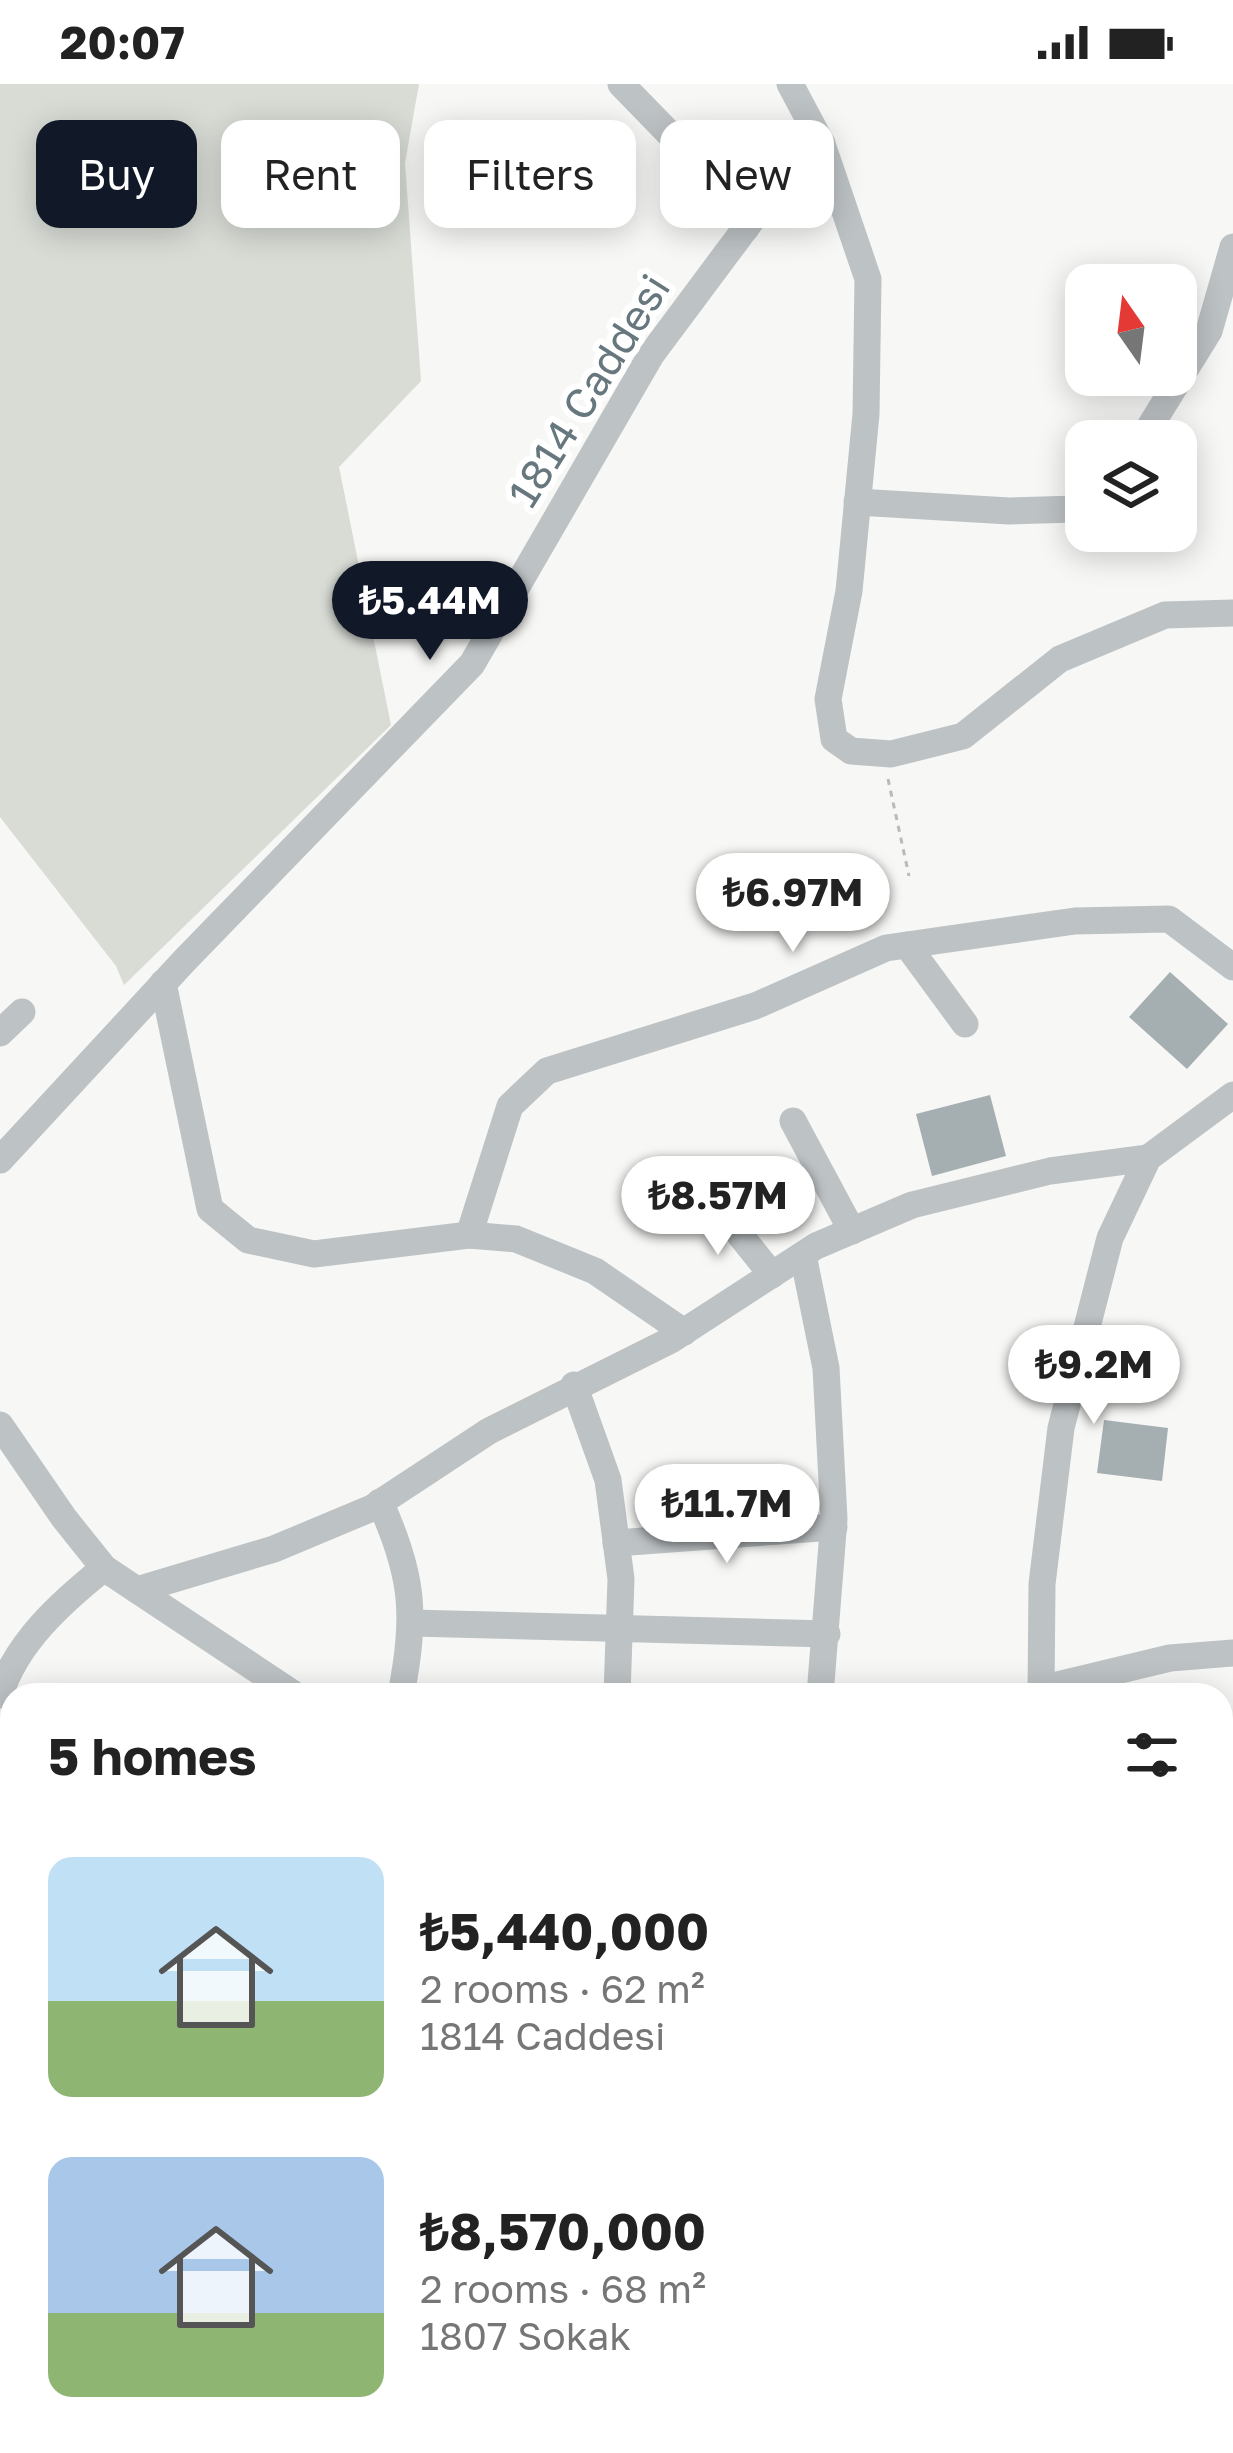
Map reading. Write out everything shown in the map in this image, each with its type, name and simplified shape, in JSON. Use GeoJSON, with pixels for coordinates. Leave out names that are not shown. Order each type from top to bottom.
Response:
{"type":"FeatureCollection","features":[{"type":"Feature","properties":{"kind":"street"},"geometry":{"type":"LineString","coordinates":[[621,84],[660,124]]}},
{"type":"Feature","properties":{"kind":"street"},"geometry":{"type":"LineString","coordinates":[[790,84],[809,120]]}},
{"type":"Feature","properties":{"kind":"street"},"geometry":{"type":"LineString","coordinates":[[834,179],[868,279],[866,414],[849,591],[828,699],[834,739],[851,751],[883,753],[962,736],[1060,659],[1165,615],[1233,613]]}},
{"type":"Feature","properties":{"kind":"street","name":"1814 Caddesi"},"geometry":{"type":"LineString","coordinates":[[0,1160],[472,664],[651,355],[746,228]]}},
{"type":"Feature","properties":{"kind":"street"},"geometry":{"type":"LineString","coordinates":[[1154,420],[1209,332],[1233,247]]}},
{"type":"Feature","properties":{"kind":"street"},"geometry":{"type":"LineString","coordinates":[[857,502],[1009,512],[1065,510]]}},
{"type":"Feature","properties":{"kind":"street"},"geometry":{"type":"LineString","coordinates":[[469,1235],[510,1106],[547,1071],[755,1006],[886,948],[1075,921],[1169,919],[1233,967]]}},
{"type":"Feature","properties":{"kind":"street"},"geometry":{"type":"LineString","coordinates":[[908,945],[965,1024]]}},
{"type":"Feature","properties":{"kind":"street"},"geometry":{"type":"LineString","coordinates":[[164,983],[210,1209],[248,1240],[314,1253],[469,1235],[516,1239],[595,1271],[684,1332]]}},
{"type":"Feature","properties":{"kind":"street"},"geometry":{"type":"LineString","coordinates":[[0,1033],[22,1012]]}},
{"type":"Feature","properties":{"kind":"street"},"geometry":{"type":"LineString","coordinates":[[1041,1683],[1042,1584],[1061,1428],[1110,1238],[1148,1158],[1233,1095]]}},
{"type":"Feature","properties":{"kind":"street"},"geometry":{"type":"LineString","coordinates":[[793,1121],[852,1231]]}},
{"type":"Feature","properties":{"kind":"street"},"geometry":{"type":"LineString","coordinates":[[137,1590],[274,1549],[380,1502],[489,1431],[684,1332],[803,1255],[912,1205],[1050,1171],[1148,1158]]}},
{"type":"Feature","properties":{"kind":"street"},"geometry":{"type":"LineString","coordinates":[[713,1201],[772,1275]]}},
{"type":"Feature","properties":{"kind":"street"},"geometry":{"type":"LineString","coordinates":[[803,1255],[826,1368],[834,1527],[821,1683]]}},
{"type":"Feature","properties":{"kind":"street"},"geometry":{"type":"LineString","coordinates":[[574,1385],[608,1480],[621,1579],[617,1683]]}},
{"type":"Feature","properties":{"kind":"street"},"geometry":{"type":"LineString","coordinates":[[0,1425],[104,1568],[259,1683]]}},
{"type":"Feature","properties":{"kind":"street"},"geometry":{"type":"LineString","coordinates":[[380,1502],[403,1552],[411,1624],[403,1683]]}},
{"type":"Feature","properties":{"kind":"street"},"geometry":{"type":"LineString","coordinates":[[616,1543],[834,1527]]}},
{"type":"Feature","properties":{"kind":"street"},"geometry":{"type":"LineString","coordinates":[[4,1683],[54,1608],[104,1568]]}},
{"type":"Feature","properties":{"kind":"street"},"geometry":{"type":"LineString","coordinates":[[411,1624],[827,1634]]}},
{"type":"Feature","properties":{"kind":"street"},"geometry":{"type":"LineString","coordinates":[[1075,1683],[1170,1658],[1233,1653]]}},
{"type":"Feature","properties":{"kind":"path"},"geometry":{"type":"LineString","coordinates":[[883,753],[910,876]]}},
{"type":"Feature","properties":{"kind":"shaded area"},"geometry":{"type":"Polygon","coordinates":[[[0,84],[419,84],[405,163],[421,381],[339,467],[391,725],[124,985],[116,966],[0,817],[0,84]]]}},
{"type":"Feature","properties":{"kind":"building"},"geometry":{"type":"Polygon","coordinates":[[[1170,972],[1228,1024],[1187,1069],[1129,1017],[1170,972]]]}},
{"type":"Feature","properties":{"kind":"building"},"geometry":{"type":"Polygon","coordinates":[[[990,1095],[1006,1156],[932,1176],[916,1114],[990,1095]]]}},
{"type":"Feature","properties":{"kind":"building"},"geometry":{"type":"Polygon","coordinates":[[[1104,1420],[1168,1428],[1162,1481],[1097,1473],[1104,1420]]]}}]}
